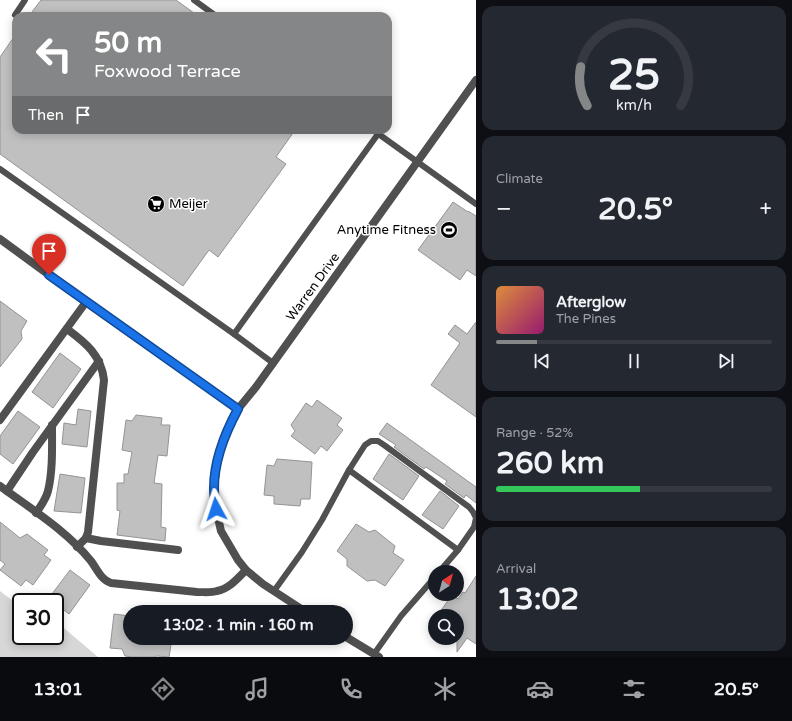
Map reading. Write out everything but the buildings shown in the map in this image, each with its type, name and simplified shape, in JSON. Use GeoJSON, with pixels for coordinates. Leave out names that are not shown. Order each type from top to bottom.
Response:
{"type":"FeatureCollection","features":[{"type":"Feature","properties":{"kind":"street","name":"Warren Drive"},"geometry":{"type":"LineString","coordinates":[[295,605],[255,578],[246,570],[238,560],[221,531],[216,509],[214,488],[219,453],[226,432],[238,409],[273,364],[476,80]]}},
{"type":"Feature","properties":{"kind":"street"},"geometry":{"type":"LineString","coordinates":[[0,239],[86,302],[238,409]]}},
{"type":"Feature","properties":{"kind":"street"},"geometry":{"type":"LineString","coordinates":[[0,420],[86,302]]}},
{"type":"Feature","properties":{"kind":"street"},"geometry":{"type":"LineString","coordinates":[[67,329],[86,344],[93,352],[99,361],[104,380],[88,532],[86,538],[77,546]]}},
{"type":"Feature","properties":{"kind":"street"},"geometry":{"type":"LineString","coordinates":[[99,361],[4,489],[66,535],[104,579],[111,583],[197,592],[211,592],[224,589],[246,570]]}},
{"type":"Feature","properties":{"kind":"street"},"geometry":{"type":"LineString","coordinates":[[36,513],[48,492],[50,481],[52,425]]}},
{"type":"Feature","properties":{"kind":"street"},"geometry":{"type":"LineString","coordinates":[[86,538],[178,550]]}},
{"type":"Feature","properties":{"kind":"street"},"geometry":{"type":"LineString","coordinates":[[353,641],[376,656]]}},
{"type":"Feature","properties":{"kind":"lane"},"geometry":{"type":"LineString","coordinates":[[17,12],[25,0]]}},
{"type":"Feature","properties":{"kind":"lane"},"geometry":{"type":"LineString","coordinates":[[194,0],[210,12]]}},
{"type":"Feature","properties":{"kind":"lane"},"geometry":{"type":"LineString","coordinates":[[234,334],[374,134]]}},
{"type":"Feature","properties":{"kind":"lane"},"geometry":{"type":"LineString","coordinates":[[378,134],[476,204]]}},
{"type":"Feature","properties":{"kind":"lane"},"geometry":{"type":"LineString","coordinates":[[0,169],[234,334],[273,364]]}},
{"type":"Feature","properties":{"kind":"lane"},"geometry":{"type":"LineString","coordinates":[[274,591],[302,552],[322,520],[349,470],[365,445],[371,441],[378,442],[396,454],[469,507],[473,512],[476,518],[474,527],[458,550],[445,565]]}},
{"type":"Feature","properties":{"kind":"lane"},"geometry":{"type":"LineString","coordinates":[[349,470],[458,550]]}},
{"type":"Feature","properties":{"kind":"lane"},"geometry":{"type":"LineString","coordinates":[[376,656],[401,616],[428,585]]}},
{"type":"Feature","properties":{"kind":"shaded area"},"geometry":{"type":"Polygon","coordinates":[[[0,591],[12,600],[12,645],[64,645],[64,628],[98,657],[0,657],[0,591]]]}},
{"type":"Feature","properties":{"kind":"place","name":"Meijer"},"geometry":{"type":"Point","coordinates":[156,204]}},
{"type":"Feature","properties":{"kind":"place","name":"Anytime Fitness"},"geometry":{"type":"Point","coordinates":[449,230]}},
{"type":"Feature","properties":{"kind":"route"},"geometry":{"type":"LineString","coordinates":[[49,275],[238,409],[226,432],[219,453],[214,488],[216,509]]}}]}
